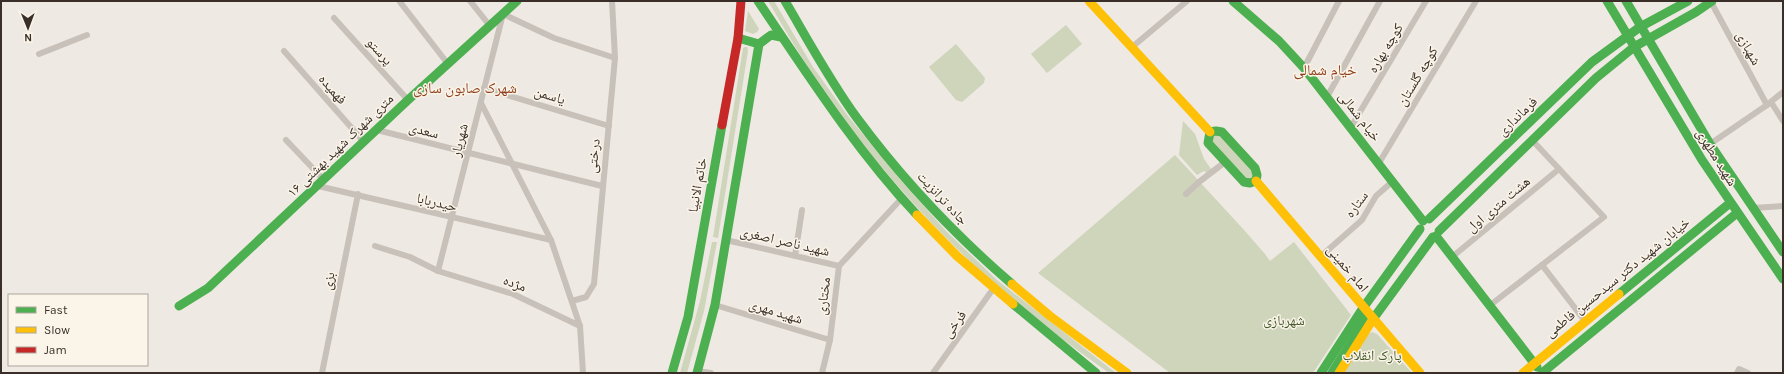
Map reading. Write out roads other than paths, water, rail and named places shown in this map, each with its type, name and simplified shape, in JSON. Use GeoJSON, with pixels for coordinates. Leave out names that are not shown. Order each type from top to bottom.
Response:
{"type":"FeatureCollection","features":[{"type":"Feature","properties":{"kind":"main road","name":"۱۶ متری شهرک شهيد بهشتی"},"geometry":{"type":"LineString","coordinates":[[179,306],[208,288],[408,100],[517,1]]}},
{"type":"Feature","properties":{"kind":"main road","name":"خاتم الانبیا"},"geometry":{"type":"LineString","coordinates":[[672,373],[688,317],[738,38],[741,1]]}},
{"type":"Feature","properties":{"kind":"main road"},"geometry":{"type":"LineString","coordinates":[[758,1],[840,122],[902,198],[957,256],[993,289],[1096,373]]}},
{"type":"Feature","properties":{"kind":"main road","name":"جاده ترانزیت"},"geometry":{"type":"LineString","coordinates":[[785,1],[826,71],[856,117],[917,192],[976,253],[1050,316],[1127,373]]}},
{"type":"Feature","properties":{"kind":"main road"},"geometry":{"type":"LineString","coordinates":[[1089,1],[1210,132]]}},
{"type":"Feature","properties":{"kind":"main road","name":"خیام شمالی"},"geometry":{"type":"LineString","coordinates":[[1235,1],[1279,41],[1304,68],[1424,223],[1436,223],[1436,235]]}},
{"type":"Feature","properties":{"kind":"main road"},"geometry":{"type":"LineString","coordinates":[[1608,1],[1627,35]]}},
{"type":"Feature","properties":{"kind":"main road"},"geometry":{"type":"LineString","coordinates":[[1626,1],[1640,27],[1688,1]]}},
{"type":"Feature","properties":{"kind":"main road"},"geometry":{"type":"LineString","coordinates":[[1647,38],[1696,12],[1711,2]]}},
{"type":"Feature","properties":{"kind":"main road","name":"فرمانداری"},"geometry":{"type":"LineString","coordinates":[[1368,314],[1424,223],[1592,62],[1640,27]]}},
{"type":"Feature","properties":{"kind":"main road","name":"شهید مطهری"},"geometry":{"type":"LineString","coordinates":[[1640,27],[1710,144],[1783,252]]}},
{"type":"Feature","properties":{"kind":"main road"},"geometry":{"type":"LineString","coordinates":[[697,372],[715,305],[759,44],[771,35],[781,37]]}},
{"type":"Feature","properties":{"kind":"main road","name":"شهید مطهری"},"geometry":{"type":"LineString","coordinates":[[1627,35],[1702,160],[1783,279]]}},
{"type":"Feature","properties":{"kind":"main road"},"geometry":{"type":"LineString","coordinates":[[738,38],[759,44]]}},
{"type":"Feature","properties":{"kind":"main road","name":"فرمانداری"},"geometry":{"type":"LineString","coordinates":[[1368,314],[1436,235],[1476,194],[1596,78],[1647,38]]}},
{"type":"Feature","properties":{"kind":"main road"},"geometry":{"type":"LineString","coordinates":[[1536,117],[1546,126]]}},
{"type":"Feature","properties":{"kind":"main road"},"geometry":{"type":"LineString","coordinates":[[1210,132],[1222,132],[1255,168],[1257,175],[1256,181],[1250,183],[1244,182],[1225,162],[1208,143],[1210,132]]}},
{"type":"Feature","properties":{"kind":"main road","name":"امام خمینی"},"geometry":{"type":"LineString","coordinates":[[1256,181],[1368,314],[1420,373]]}},
{"type":"Feature","properties":{"kind":"main road"},"geometry":{"type":"LineString","coordinates":[[1466,184],[1476,194]]}},
{"type":"Feature","properties":{"kind":"main road","name":"خیابان شهید دکتر سیدحسین فاطمی"},"geometry":{"type":"LineString","coordinates":[[1523,373],[1730,203]]}},
{"type":"Feature","properties":{"kind":"main road","name":"خیابان شهید دکتر سیدحسین فاطمی"},"geometry":{"type":"LineString","coordinates":[[1542,373],[1737,212]]}},
{"type":"Feature","properties":{"kind":"main road"},"geometry":{"type":"LineString","coordinates":[[1424,223],[1425,237],[1436,235],[1489,306],[1542,373]]}},
{"type":"Feature","properties":{"kind":"main road"},"geometry":{"type":"LineString","coordinates":[[1321,373],[1368,314]]}},
{"type":"Feature","properties":{"kind":"main road"},"geometry":{"type":"LineString","coordinates":[[1332,373],[1368,314]]}},
{"type":"Feature","properties":{"kind":"main road"},"geometry":{"type":"LineString","coordinates":[[1339,373],[1368,314]]}},
{"type":"Feature","properties":{"kind":"street"},"geometry":{"type":"LineString","coordinates":[[470,1],[490,26]]}},
{"type":"Feature","properties":{"kind":"street","name":"درختی"},"geometry":{"type":"LineString","coordinates":[[572,301],[586,297],[594,284],[615,58],[612,1]]}},
{"type":"Feature","properties":{"kind":"street"},"geometry":{"type":"LineString","coordinates":[[1131,48],[1187,1]]}},
{"type":"Feature","properties":{"kind":"street"},"geometry":{"type":"LineString","coordinates":[[1304,68],[1339,1]]}},
{"type":"Feature","properties":{"kind":"street"},"geometry":{"type":"LineString","coordinates":[[1327,97],[1380,1]]}},
{"type":"Feature","properties":{"kind":"street","name":"کوچه بهاره"},"geometry":{"type":"LineString","coordinates":[[1351,127],[1426,1]]}},
{"type":"Feature","properties":{"kind":"street","name":"کوچه گلستان"},"geometry":{"type":"LineString","coordinates":[[1379,163],[1476,1]]}},
{"type":"Feature","properties":{"kind":"street"},"geometry":{"type":"LineString","coordinates":[[400,2],[448,64]]}},
{"type":"Feature","properties":{"kind":"street","name":"شهبازی"},"geometry":{"type":"LineString","coordinates":[[1711,2],[1769,103],[1783,121]]}},
{"type":"Feature","properties":{"kind":"street"},"geometry":{"type":"LineString","coordinates":[[503,14],[554,38],[615,58]]}},
{"type":"Feature","properties":{"kind":"street","name":"شهریار"},"geometry":{"type":"LineString","coordinates":[[438,271],[503,14]]}},
{"type":"Feature","properties":{"kind":"street","name":"پرستو"},"geometry":{"type":"LineString","coordinates":[[334,18],[408,100]]}},
{"type":"Feature","properties":{"kind":"street"},"geometry":{"type":"LineString","coordinates":[[39,54],[87,35]]}},
{"type":"Feature","properties":{"kind":"street","name":"فهمیده"},"geometry":{"type":"LineString","coordinates":[[284,51],[364,142]]}},
{"type":"Feature","properties":{"kind":"street","name":"یاسمن"},"geometry":{"type":"LineString","coordinates":[[484,88],[609,126]]}},
{"type":"Feature","properties":{"kind":"street"},"geometry":{"type":"LineString","coordinates":[[1710,144],[1783,92]]}},
{"type":"Feature","properties":{"kind":"street"},"geometry":{"type":"LineString","coordinates":[[481,103],[551,240],[580,326],[583,373]]}},
{"type":"Feature","properties":{"kind":"street","name":"سعدی"},"geometry":{"type":"LineString","coordinates":[[377,130],[602,186]]}},
{"type":"Feature","properties":{"kind":"street"},"geometry":{"type":"LineString","coordinates":[[286,140],[321,183]]}},
{"type":"Feature","properties":{"kind":"street"},"geometry":{"type":"LineString","coordinates":[[1489,306],[1604,217],[1532,140]]}},
{"type":"Feature","properties":{"kind":"street"},"geometry":{"type":"LineString","coordinates":[[1186,194],[1225,162]]}},
{"type":"Feature","properties":{"kind":"street","name":"هشت متری اول"},"geometry":{"type":"LineString","coordinates":[[1452,257],[1559,169]]}},
{"type":"Feature","properties":{"kind":"street","name":"ستاره"},"geometry":{"type":"LineString","coordinates":[[1320,257],[1362,220],[1376,196],[1393,181]]}},
{"type":"Feature","properties":{"kind":"street","name":"حیدربابا"},"geometry":{"type":"LineString","coordinates":[[321,183],[452,218],[551,240]]}},
{"type":"Feature","properties":{"kind":"street","name":"بزی"},"geometry":{"type":"LineString","coordinates":[[322,373],[358,194]]}},
{"type":"Feature","properties":{"kind":"street","name":"مختاری"},"geometry":{"type":"LineString","coordinates":[[822,373],[830,340],[839,266],[902,198]]}},
{"type":"Feature","properties":{"kind":"street"},"geometry":{"type":"LineString","coordinates":[[1753,208],[1783,206]]}},
{"type":"Feature","properties":{"kind":"street"},"geometry":{"type":"LineString","coordinates":[[795,256],[802,210]]}},
{"type":"Feature","properties":{"kind":"street","name":"شهید ناصر اصغری"},"geometry":{"type":"LineString","coordinates":[[726,240],[839,266]]}},
{"type":"Feature","properties":{"kind":"street","name":"مژده"},"geometry":{"type":"LineString","coordinates":[[376,246],[410,257],[438,271],[514,294],[580,326]]}},
{"type":"Feature","properties":{"kind":"street"},"geometry":{"type":"LineString","coordinates":[[1542,265],[1584,322]]}},
{"type":"Feature","properties":{"kind":"street","name":"فرخی"},"geometry":{"type":"LineString","coordinates":[[933,373],[993,289]]}},
{"type":"Feature","properties":{"kind":"street","name":"شهید مهری"},"geometry":{"type":"LineString","coordinates":[[715,305],[830,340]]}},
{"type":"Feature","properties":{"kind":"street"},"geometry":{"type":"LineString","coordinates":[[1738,371],[1748,373]]}},
{"type":"Feature","properties":{"kind":"street"},"geometry":{"type":"LineString","coordinates":[[697,372],[711,373]]}},
{"type":"Feature","properties":{"kind":"district","name":"خیام شمالی"},"geometry":{"type":"Point","coordinates":[1325,70]}},
{"type":"Feature","properties":{"kind":"district","name":"شهرک صابون سازی"},"geometry":{"type":"Point","coordinates":[465,88]}},
{"type":"Feature","properties":{"kind":"park label","name":"شهربازی"},"geometry":{"type":"Point","coordinates":[1284,320]}},
{"type":"Feature","properties":{"kind":"park label","name":"پارک انقلاب"},"geometry":{"type":"Point","coordinates":[1372,355]}}]}
